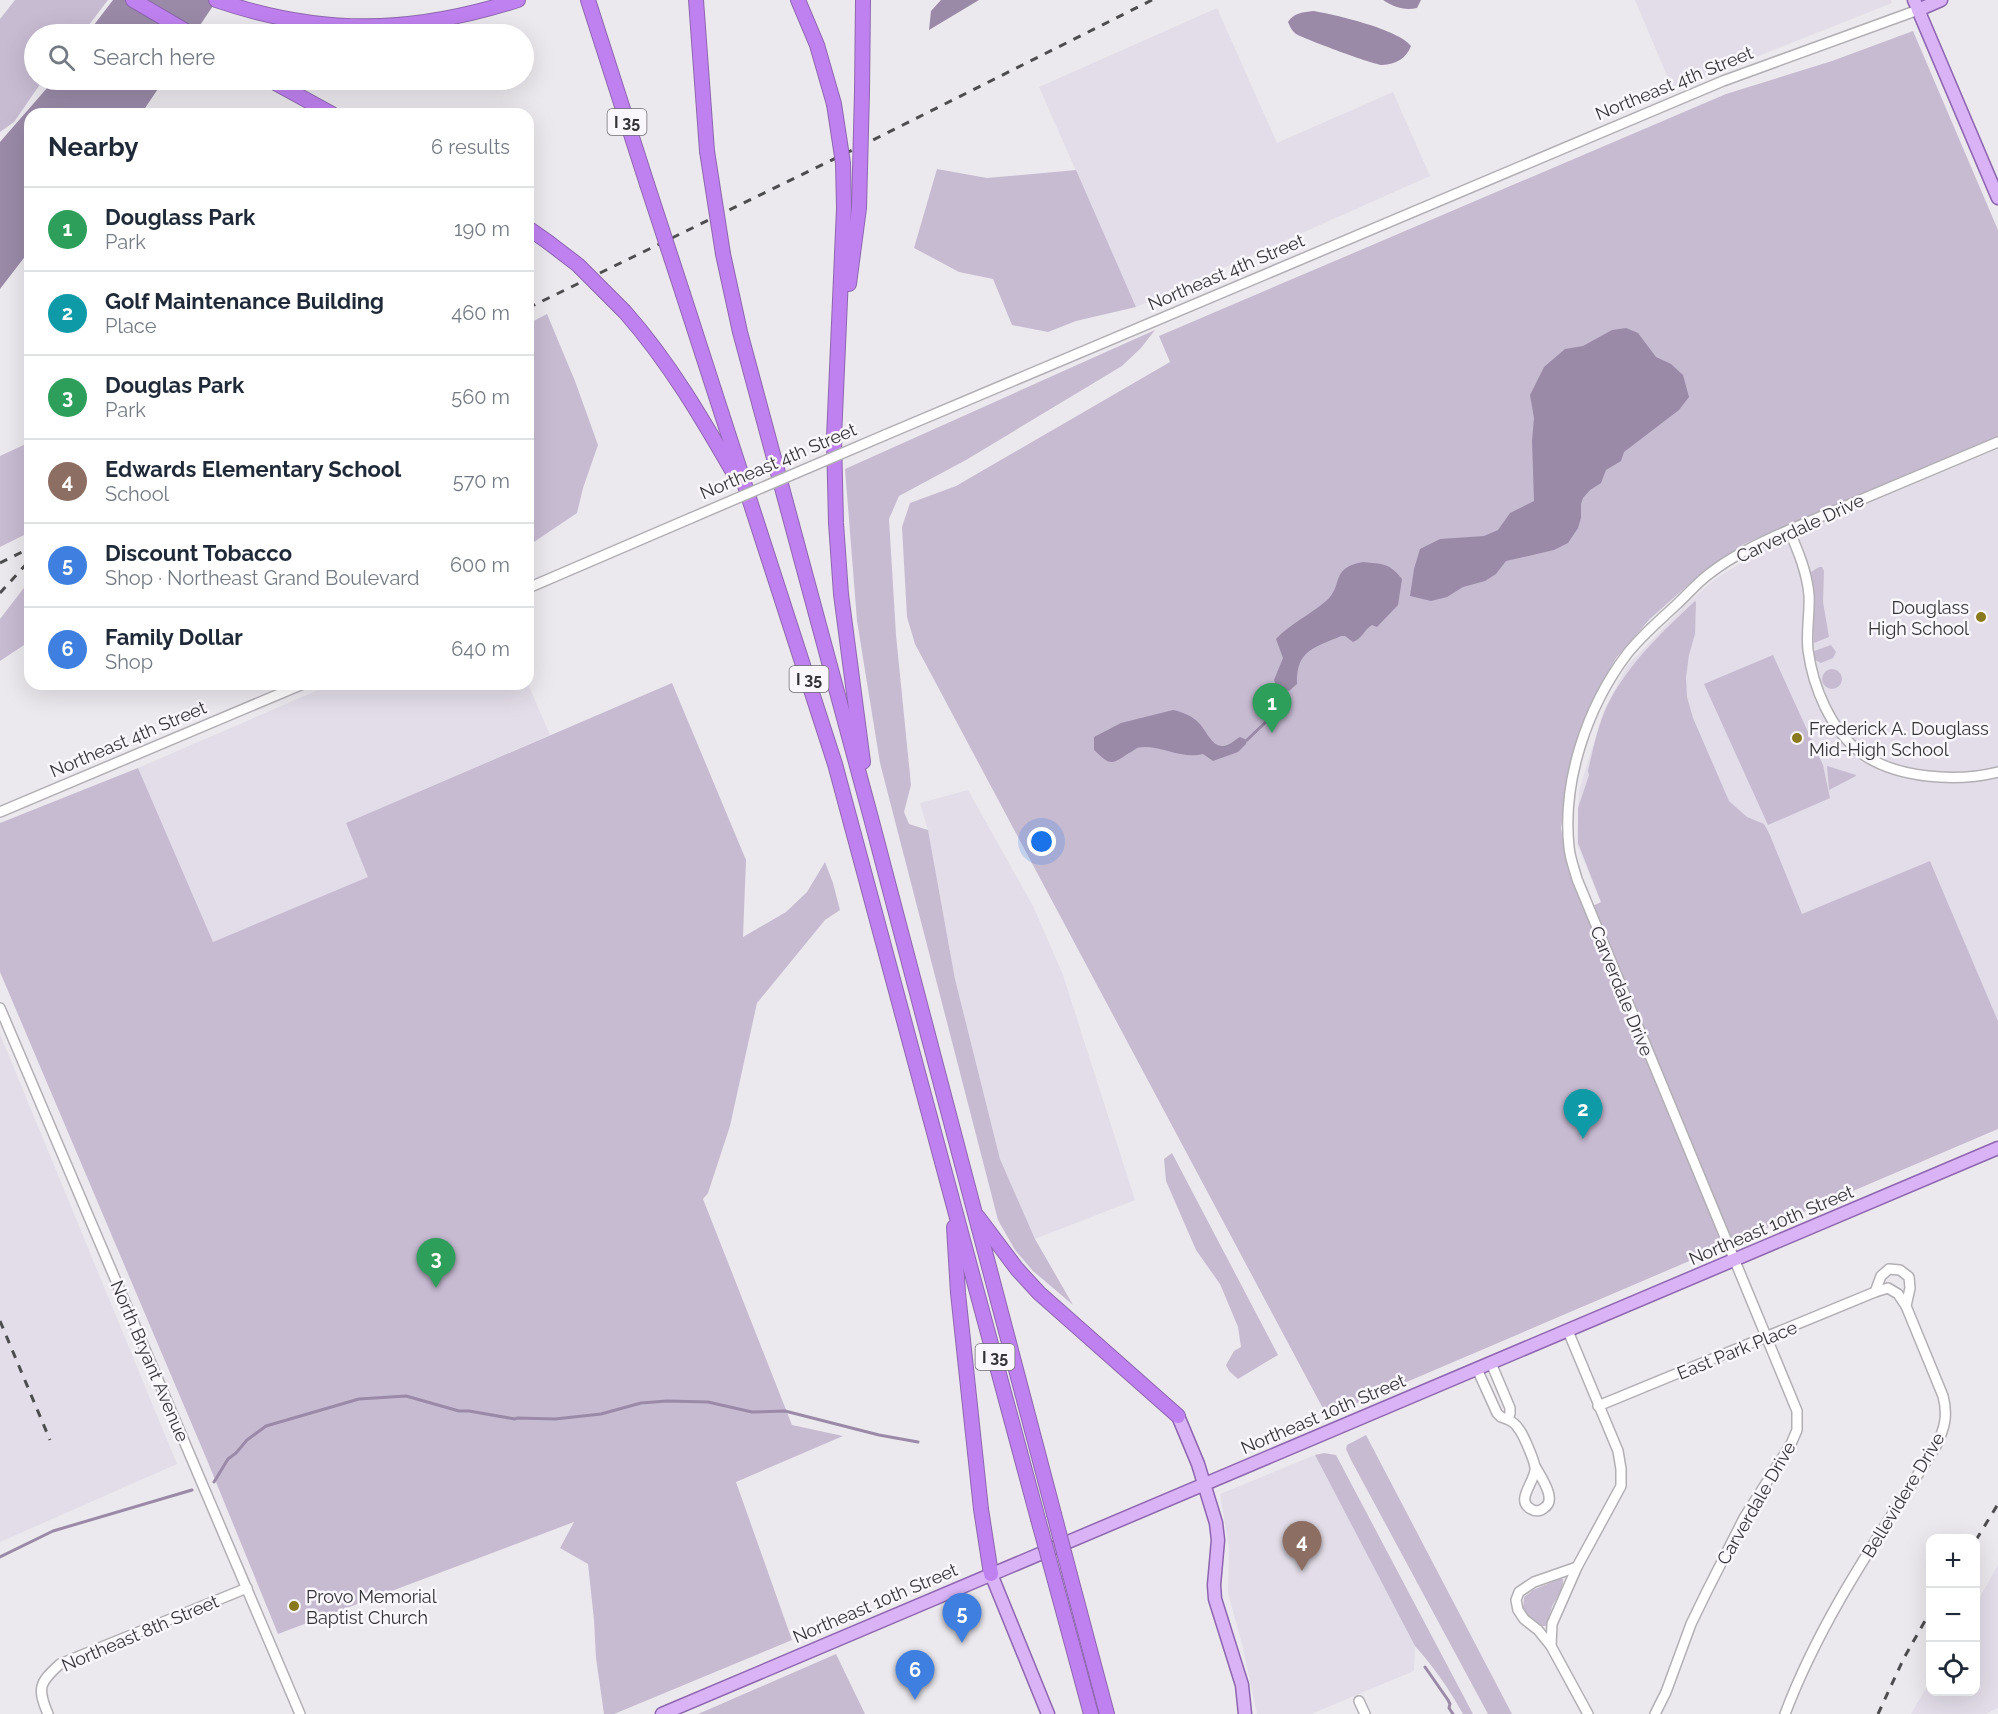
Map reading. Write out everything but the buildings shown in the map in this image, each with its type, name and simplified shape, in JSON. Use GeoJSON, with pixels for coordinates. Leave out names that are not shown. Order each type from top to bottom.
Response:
{"type":"FeatureCollection","features":[{"type":"Feature","properties":{"kind":"highway"},"geometry":{"type":"LineString","coordinates":[[133,0],[174,24]]}},
{"type":"Feature","properties":{"kind":"highway"},"geometry":{"type":"LineString","coordinates":[[216,0],[289,21],[330,24]]}},
{"type":"Feature","properties":{"kind":"highway"},"geometry":{"type":"LineString","coordinates":[[419,24],[474,14],[518,0]]}},
{"type":"Feature","properties":{"kind":"highway","name":"I 35"},"geometry":{"type":"LineString","coordinates":[[588,0],[835,764],[1091,1714]]}},
{"type":"Feature","properties":{"kind":"highway","name":"I 35"},"geometry":{"type":"LineString","coordinates":[[696,0],[696,25],[707,151],[723,254],[740,332],[871,818],[1107,1714]]}},
{"type":"Feature","properties":{"kind":"highway"},"geometry":{"type":"LineString","coordinates":[[798,0],[817,45],[834,104],[843,163],[844,208],[834,438],[836,523],[845,627],[871,818]]}},
{"type":"Feature","properties":{"kind":"highway"},"geometry":{"type":"LineString","coordinates":[[839,355],[859,208],[863,0]]}},
{"type":"Feature","properties":{"kind":"highway"},"geometry":{"type":"LineString","coordinates":[[289,90],[321,108]]}},
{"type":"Feature","properties":{"kind":"highway"},"geometry":{"type":"LineString","coordinates":[[534,232],[578,265],[649,338],[709,430],[753,507]]}},
{"type":"Feature","properties":{"kind":"highway"},"geometry":{"type":"LineString","coordinates":[[951,1195],[958,1293],[981,1509],[991,1574]]}},
{"type":"Feature","properties":{"kind":"highway"},"geometry":{"type":"LineString","coordinates":[[974,1212],[1017,1269],[1039,1293],[1178,1416]]}},
{"type":"Feature","properties":{"kind":"main road","name":"Northeast 4th Street"},"geometry":{"type":"LineString","coordinates":[[1916,5],[1941,0]]}},
{"type":"Feature","properties":{"kind":"main road"},"geometry":{"type":"LineString","coordinates":[[1916,5],[1998,198]]}},
{"type":"Feature","properties":{"kind":"main road","name":"Northeast 10th Street"},"geometry":{"type":"LineString","coordinates":[[662,1714],[1998,1148]]}},
{"type":"Feature","properties":{"kind":"main road"},"geometry":{"type":"LineString","coordinates":[[1178,1416],[1216,1523],[1218,1540],[1215,1599],[1242,1685],[1245,1714]]}},
{"type":"Feature","properties":{"kind":"main road"},"geometry":{"type":"LineString","coordinates":[[991,1574],[1048,1714]]}},
{"type":"Feature","properties":{"kind":"street","name":"Northeast 4th Street"},"geometry":{"type":"LineString","coordinates":[[534,585],[1713,85],[1916,5]]}},
{"type":"Feature","properties":{"kind":"street","name":"Carverdale Drive"},"geometry":{"type":"LineString","coordinates":[[1655,1714],[1706,1593],[1744,1518],[1791,1444],[1797,1430],[1797,1411],[1577,879],[1569,850],[1569,801],[1576,761],[1588,724],[1601,695],[1628,653],[1709,574],[1739,555],[1790,530],[1998,442]]}},
{"type":"Feature","properties":{"kind":"street"},"geometry":{"type":"LineString","coordinates":[[1790,530],[1809,597],[1807,640],[1812,671],[1824,704],[1847,740],[1862,753],[1877,761],[1913,773],[1951,777],[1998,772]]}},
{"type":"Feature","properties":{"kind":"street","name":"Northeast 4th Street"},"geometry":{"type":"LineString","coordinates":[[0,812],[289,690]]}},
{"type":"Feature","properties":{"kind":"street","name":"North Bryant Avenue"},"geometry":{"type":"LineString","coordinates":[[0,1008],[300,1714]]}},
{"type":"Feature","properties":{"kind":"street","name":"Bellevidere Drive"},"geometry":{"type":"LineString","coordinates":[[1785,1714],[1803,1671],[1834,1609],[1936,1446],[1946,1422],[1943,1396],[1906,1306],[1910,1288],[1909,1278],[1900,1270],[1889,1269],[1881,1276],[1875,1292]]}},
{"type":"Feature","properties":{"kind":"street"},"geometry":{"type":"LineString","coordinates":[[1875,1292],[1888,1288],[1898,1294],[1906,1306]]}},
{"type":"Feature","properties":{"kind":"street","name":"East Park Place"},"geometry":{"type":"LineString","coordinates":[[1598,1406],[1766,1339],[1875,1292]]}},
{"type":"Feature","properties":{"kind":"street"},"geometry":{"type":"LineString","coordinates":[[1551,1646],[1552,1624],[1577,1567],[1621,1486],[1618,1451],[1568,1331]]}},
{"type":"Feature","properties":{"kind":"street"},"geometry":{"type":"LineString","coordinates":[[1491,1363],[1510,1408],[1507,1419]]}},
{"type":"Feature","properties":{"kind":"street"},"geometry":{"type":"LineString","coordinates":[[1477,1369],[1497,1413],[1518,1428],[1535,1466]]}},
{"type":"Feature","properties":{"kind":"street"},"geometry":{"type":"LineString","coordinates":[[1577,1567],[1534,1582],[1519,1592],[1516,1600],[1518,1611],[1524,1619],[1538,1630],[1551,1646],[1588,1714]]}},
{"type":"Feature","properties":{"kind":"street","name":"Northeast 8th Street"},"geometry":{"type":"LineString","coordinates":[[48,1714],[41,1698],[40,1687],[47,1676],[60,1664],[247,1588]]}},
{"type":"Feature","properties":{"kind":"street"},"geometry":{"type":"LineString","coordinates":[[1359,1701],[1365,1714]]}},
{"type":"Feature","properties":{"kind":"shaded area"},"geometry":{"type":"Polygon","coordinates":[[[15,0],[108,0],[90,24],[24,24],[24,90],[36,90],[14,122],[0,132],[0,19],[15,0]]]}},
{"type":"Feature","properties":{"kind":"shaded area"},"geometry":{"type":"Polygon","coordinates":[[[113,0],[217,0],[201,24],[95,24],[113,0]]]}},
{"type":"Feature","properties":{"kind":"shaded area"},"geometry":{"type":"Polygon","coordinates":[[[941,0],[979,0],[929,30],[931,11],[941,0]]]}},
{"type":"Feature","properties":{"kind":"shaded area"},"geometry":{"type":"Polygon","coordinates":[[[1383,0],[1421,0],[1417,8],[1403,9],[1383,0]]]}},
{"type":"Feature","properties":{"kind":"shaded area"},"geometry":{"type":"Polygon","coordinates":[[[1635,0],[1891,0],[1892,3],[1673,90],[1635,0]]]}},
{"type":"Feature","properties":{"kind":"shaded area"},"geometry":{"type":"Polygon","coordinates":[[[1217,8],[1277,143],[1393,92],[1430,176],[1136,307],[1039,87],[1217,8]]]}},
{"type":"Feature","properties":{"kind":"shaded area"},"geometry":{"type":"Polygon","coordinates":[[[1313,11],[1336,15],[1381,29],[1394,34],[1411,46],[1409,51],[1396,62],[1382,65],[1354,57],[1293,32],[1288,22],[1290,19],[1299,13],[1313,11]]]}},
{"type":"Feature","properties":{"kind":"shaded area"},"geometry":{"type":"Polygon","coordinates":[[[1913,31],[1998,230],[1998,436],[1744,544],[1698,576],[1650,619],[1616,658],[1590,705],[1572,760],[1561,828],[1568,869],[1584,910],[1601,902],[1578,843],[1578,808],[1589,775],[1588,771],[1601,720],[1616,689],[1636,662],[1695,601],[1695,634],[1686,677],[1687,697],[1693,718],[1729,801],[1747,817],[1764,824],[1802,914],[1930,861],[1998,1021],[1998,1129],[1327,1416],[915,644],[907,617],[902,527],[910,503],[956,486],[1170,362],[1159,336],[1726,94],[1832,61],[1913,31]]]}},
{"type":"Feature","properties":{"kind":"shaded area"},"geometry":{"type":"Polygon","coordinates":[[[45,90],[157,90],[145,108],[30,108],[45,90]]]}},
{"type":"Feature","properties":{"kind":"shaded area"},"geometry":{"type":"Polygon","coordinates":[[[24,114],[24,258],[0,289],[0,142],[24,114]]]}},
{"type":"Feature","properties":{"kind":"shaded area"},"geometry":{"type":"Polygon","coordinates":[[[937,169],[987,178],[1076,170],[1136,307],[1076,321],[1048,332],[1012,325],[993,279],[959,272],[914,248],[937,169]]]}},
{"type":"Feature","properties":{"kind":"shaded area"},"geometry":{"type":"Polygon","coordinates":[[[547,314],[598,445],[577,513],[534,542],[534,321],[547,314]]]}},
{"type":"Feature","properties":{"kind":"shaded area"},"geometry":{"type":"Polygon","coordinates":[[[1626,328],[1638,333],[1656,357],[1671,364],[1683,375],[1689,397],[1679,410],[1624,452],[1621,461],[1606,470],[1601,483],[1583,498],[1578,528],[1568,543],[1554,550],[1506,561],[1496,574],[1485,581],[1463,587],[1447,597],[1431,601],[1410,596],[1420,549],[1440,539],[1484,536],[1498,530],[1510,513],[1534,501],[1532,441],[1534,418],[1530,395],[1544,367],[1565,349],[1583,346],[1612,330],[1626,328]]]}},
{"type":"Feature","properties":{"kind":"shaded area"},"geometry":{"type":"Polygon","coordinates":[[[1155,330],[1141,348],[1122,366],[966,460],[899,496],[889,519],[896,635],[911,785],[904,812],[909,824],[928,830],[955,979],[1000,1159],[1035,1239],[1073,1305],[1033,1271],[1015,1250],[998,1220],[880,763],[857,621],[845,469],[1155,330]]]}},
{"type":"Feature","properties":{"kind":"shaded area"},"geometry":{"type":"Polygon","coordinates":[[[24,445],[24,535],[0,547],[0,456],[24,445]]]}},
{"type":"Feature","properties":{"kind":"shaded area","name":"Frederick A. Douglass Mid-High School"},"geometry":{"type":"Polygon","coordinates":[[[1998,449],[1998,1021],[1930,861],[1802,915],[1601,903],[1577,844],[1579,791],[1603,712],[1627,666],[1682,608],[1715,579],[1758,552],[1807,529],[1998,449]]]}},
{"type":"Feature","properties":{"kind":"shaded area"},"geometry":{"type":"Polygon","coordinates":[[[1363,562],[1385,565],[1394,570],[1402,579],[1398,605],[1377,627],[1372,625],[1356,641],[1353,642],[1341,636],[1308,652],[1300,664],[1297,684],[1289,691],[1276,686],[1274,680],[1283,658],[1276,639],[1326,601],[1345,569],[1363,562]]]}},
{"type":"Feature","properties":{"kind":"shaded area"},"geometry":{"type":"Polygon","coordinates":[[[1822,567],[1824,571],[1823,602],[1829,637],[1814,643],[1814,590],[1811,572],[1822,567]]]}},
{"type":"Feature","properties":{"kind":"shaded area"},"geometry":{"type":"Polygon","coordinates":[[[24,588],[24,645],[0,661],[0,619],[24,588]]]}},
{"type":"Feature","properties":{"kind":"shaded area"},"geometry":{"type":"Polygon","coordinates":[[[1831,645],[1836,652],[1833,658],[1821,663],[1815,660],[1814,651],[1831,645]]]}},
{"type":"Feature","properties":{"kind":"shaded area"},"geometry":{"type":"Polygon","coordinates":[[[1773,655],[1823,765],[1830,798],[1768,825],[1704,684],[1773,655]]]}},
{"type":"Feature","properties":{"kind":"shaded area"},"geometry":{"type":"Polygon","coordinates":[[[1828,669],[1836,669],[1842,675],[1842,683],[1836,689],[1828,689],[1822,683],[1822,675],[1828,669]]]}},
{"type":"Feature","properties":{"kind":"shaded area"},"geometry":{"type":"Polygon","coordinates":[[[672,683],[746,860],[743,937],[786,912],[807,892],[825,862],[840,910],[825,920],[757,1003],[730,1126],[708,1193],[703,1199],[792,1425],[843,1436],[736,1482],[792,1640],[614,1714],[604,1714],[596,1658],[588,1564],[560,1548],[574,1522],[278,1634],[207,1460],[0,972],[0,823],[138,768],[213,942],[368,877],[346,823],[672,683]]]}},
{"type":"Feature","properties":{"kind":"shaded area"},"geometry":{"type":"Polygon","coordinates":[[[318,690],[531,690],[550,735],[346,823],[369,877],[213,943],[138,768],[318,690]]]}},
{"type":"Feature","properties":{"kind":"shaded area"},"geometry":{"type":"Polygon","coordinates":[[[1173,710],[1196,721],[1219,746],[1227,745],[1240,737],[1247,740],[1246,744],[1238,752],[1213,761],[1203,754],[1186,755],[1144,747],[1137,748],[1118,760],[1110,762],[1094,750],[1094,737],[1121,723],[1173,710]]]}},
{"type":"Feature","properties":{"kind":"shaded area"},"geometry":{"type":"Polygon","coordinates":[[[1827,766],[1856,775],[1856,776],[1829,790],[1827,766]]]}},
{"type":"Feature","properties":{"kind":"shaded area"},"geometry":{"type":"Polygon","coordinates":[[[968,790],[1033,906],[1063,975],[1135,1200],[1035,1239],[1000,1159],[955,979],[928,830],[920,803],[968,790]]]}},
{"type":"Feature","properties":{"kind":"shaded area"},"geometry":{"type":"Polygon","coordinates":[[[0,1034],[177,1464],[0,1542],[0,1034]]]}},
{"type":"Feature","properties":{"kind":"shaded area"},"geometry":{"type":"Polygon","coordinates":[[[1172,1153],[1278,1355],[1238,1379],[1226,1365],[1234,1351],[1241,1347],[1238,1327],[1220,1284],[1196,1250],[1166,1181],[1164,1159],[1172,1153]]]}},
{"type":"Feature","properties":{"kind":"shaded area"},"geometry":{"type":"Polygon","coordinates":[[[1366,1435],[1512,1714],[1488,1714],[1351,1460],[1346,1449],[1347,1445],[1366,1435]]]}},
{"type":"Feature","properties":{"kind":"shaded area"},"geometry":{"type":"Polygon","coordinates":[[[1324,1453],[1336,1455],[1473,1714],[1463,1714],[1441,1678],[1415,1646],[1315,1455],[1324,1453]]]}},
{"type":"Feature","properties":{"kind":"shaded area"},"geometry":{"type":"Polygon","coordinates":[[[1315,1455],[1415,1646],[1414,1671],[1311,1714],[1257,1714],[1228,1593],[1229,1548],[1220,1494],[1315,1455]]]}},
{"type":"Feature","properties":{"kind":"shaded area"},"geometry":{"type":"Polygon","coordinates":[[[1998,1565],[1998,1708],[1986,1714],[1911,1714],[1926,1688],[1926,1696],[1980,1696],[1980,1597],[1998,1565]]]}},
{"type":"Feature","properties":{"kind":"shaded area"},"geometry":{"type":"Polygon","coordinates":[[[1563,1579],[1561,1590],[1546,1626],[1542,1626],[1526,1614],[1523,1608],[1524,1597],[1533,1590],[1563,1579]]]}},
{"type":"Feature","properties":{"kind":"shaded area"},"geometry":{"type":"Polygon","coordinates":[[[836,1654],[865,1714],[698,1714],[836,1654]]]}},
{"type":"Feature","properties":{"kind":"waterway"},"geometry":{"type":"LineString","coordinates":[[1247,740],[1270,718],[1283,691]]}},
{"type":"Feature","properties":{"kind":"waterway"},"geometry":{"type":"LineString","coordinates":[[214,1482],[228,1459],[247,1440],[266,1426],[359,1399],[406,1396],[459,1411],[515,1419],[555,1419],[601,1414],[641,1403],[708,1402],[752,1412],[785,1411],[879,1435],[918,1442]]}},
{"type":"Feature","properties":{"kind":"waterway"},"geometry":{"type":"LineString","coordinates":[[0,1557],[53,1531],[192,1490]]}},
{"type":"Feature","properties":{"kind":"waterway"},"geometry":{"type":"LineString","coordinates":[[1425,1667],[1448,1700],[1453,1714]]}},
{"type":"Feature","properties":{"kind":"railway"},"geometry":{"type":"LineString","coordinates":[[534,305],[867,143],[1152,0]]}},
{"type":"Feature","properties":{"kind":"railway"},"geometry":{"type":"LineString","coordinates":[[0,563],[24,551]]}},
{"type":"Feature","properties":{"kind":"railway"},"geometry":{"type":"LineString","coordinates":[[0,593],[24,567]]}},
{"type":"Feature","properties":{"kind":"railway"},"geometry":{"type":"LineString","coordinates":[[0,1321],[50,1440]]}},
{"type":"Feature","properties":{"kind":"railway"},"geometry":{"type":"LineString","coordinates":[[1980,1534],[1998,1504]]}},
{"type":"Feature","properties":{"kind":"railway"},"geometry":{"type":"LineString","coordinates":[[1878,1714],[1904,1658],[1926,1619]]}},
{"type":"Feature","properties":{"kind":"place","name":"Douglass High School"},"geometry":{"type":"Point","coordinates":[1981,617]}},
{"type":"Feature","properties":{"kind":"place","name":"Douglass Park"},"geometry":{"type":"Point","coordinates":[1272,733]}},
{"type":"Feature","properties":{"kind":"place","name":"Frederick A. Douglass Mid-High School"},"geometry":{"type":"Point","coordinates":[1797,738]}},
{"type":"Feature","properties":{"kind":"place","name":"Golf Maintenance Building"},"geometry":{"type":"Point","coordinates":[1583,1139]}},
{"type":"Feature","properties":{"kind":"place","name":"Douglas Park"},"geometry":{"type":"Point","coordinates":[436,1288]}},
{"type":"Feature","properties":{"kind":"place","name":"Edwards Elementary School"},"geometry":{"type":"Point","coordinates":[1302,1571]}},
{"type":"Feature","properties":{"kind":"place","name":"Provo Memorial Baptist Church"},"geometry":{"type":"Point","coordinates":[294,1606]}},
{"type":"Feature","properties":{"kind":"place","name":"Discount Tobacco"},"geometry":{"type":"Point","coordinates":[962,1643]}},
{"type":"Feature","properties":{"kind":"place","name":"Family Dollar"},"geometry":{"type":"Point","coordinates":[915,1700]}}]}
